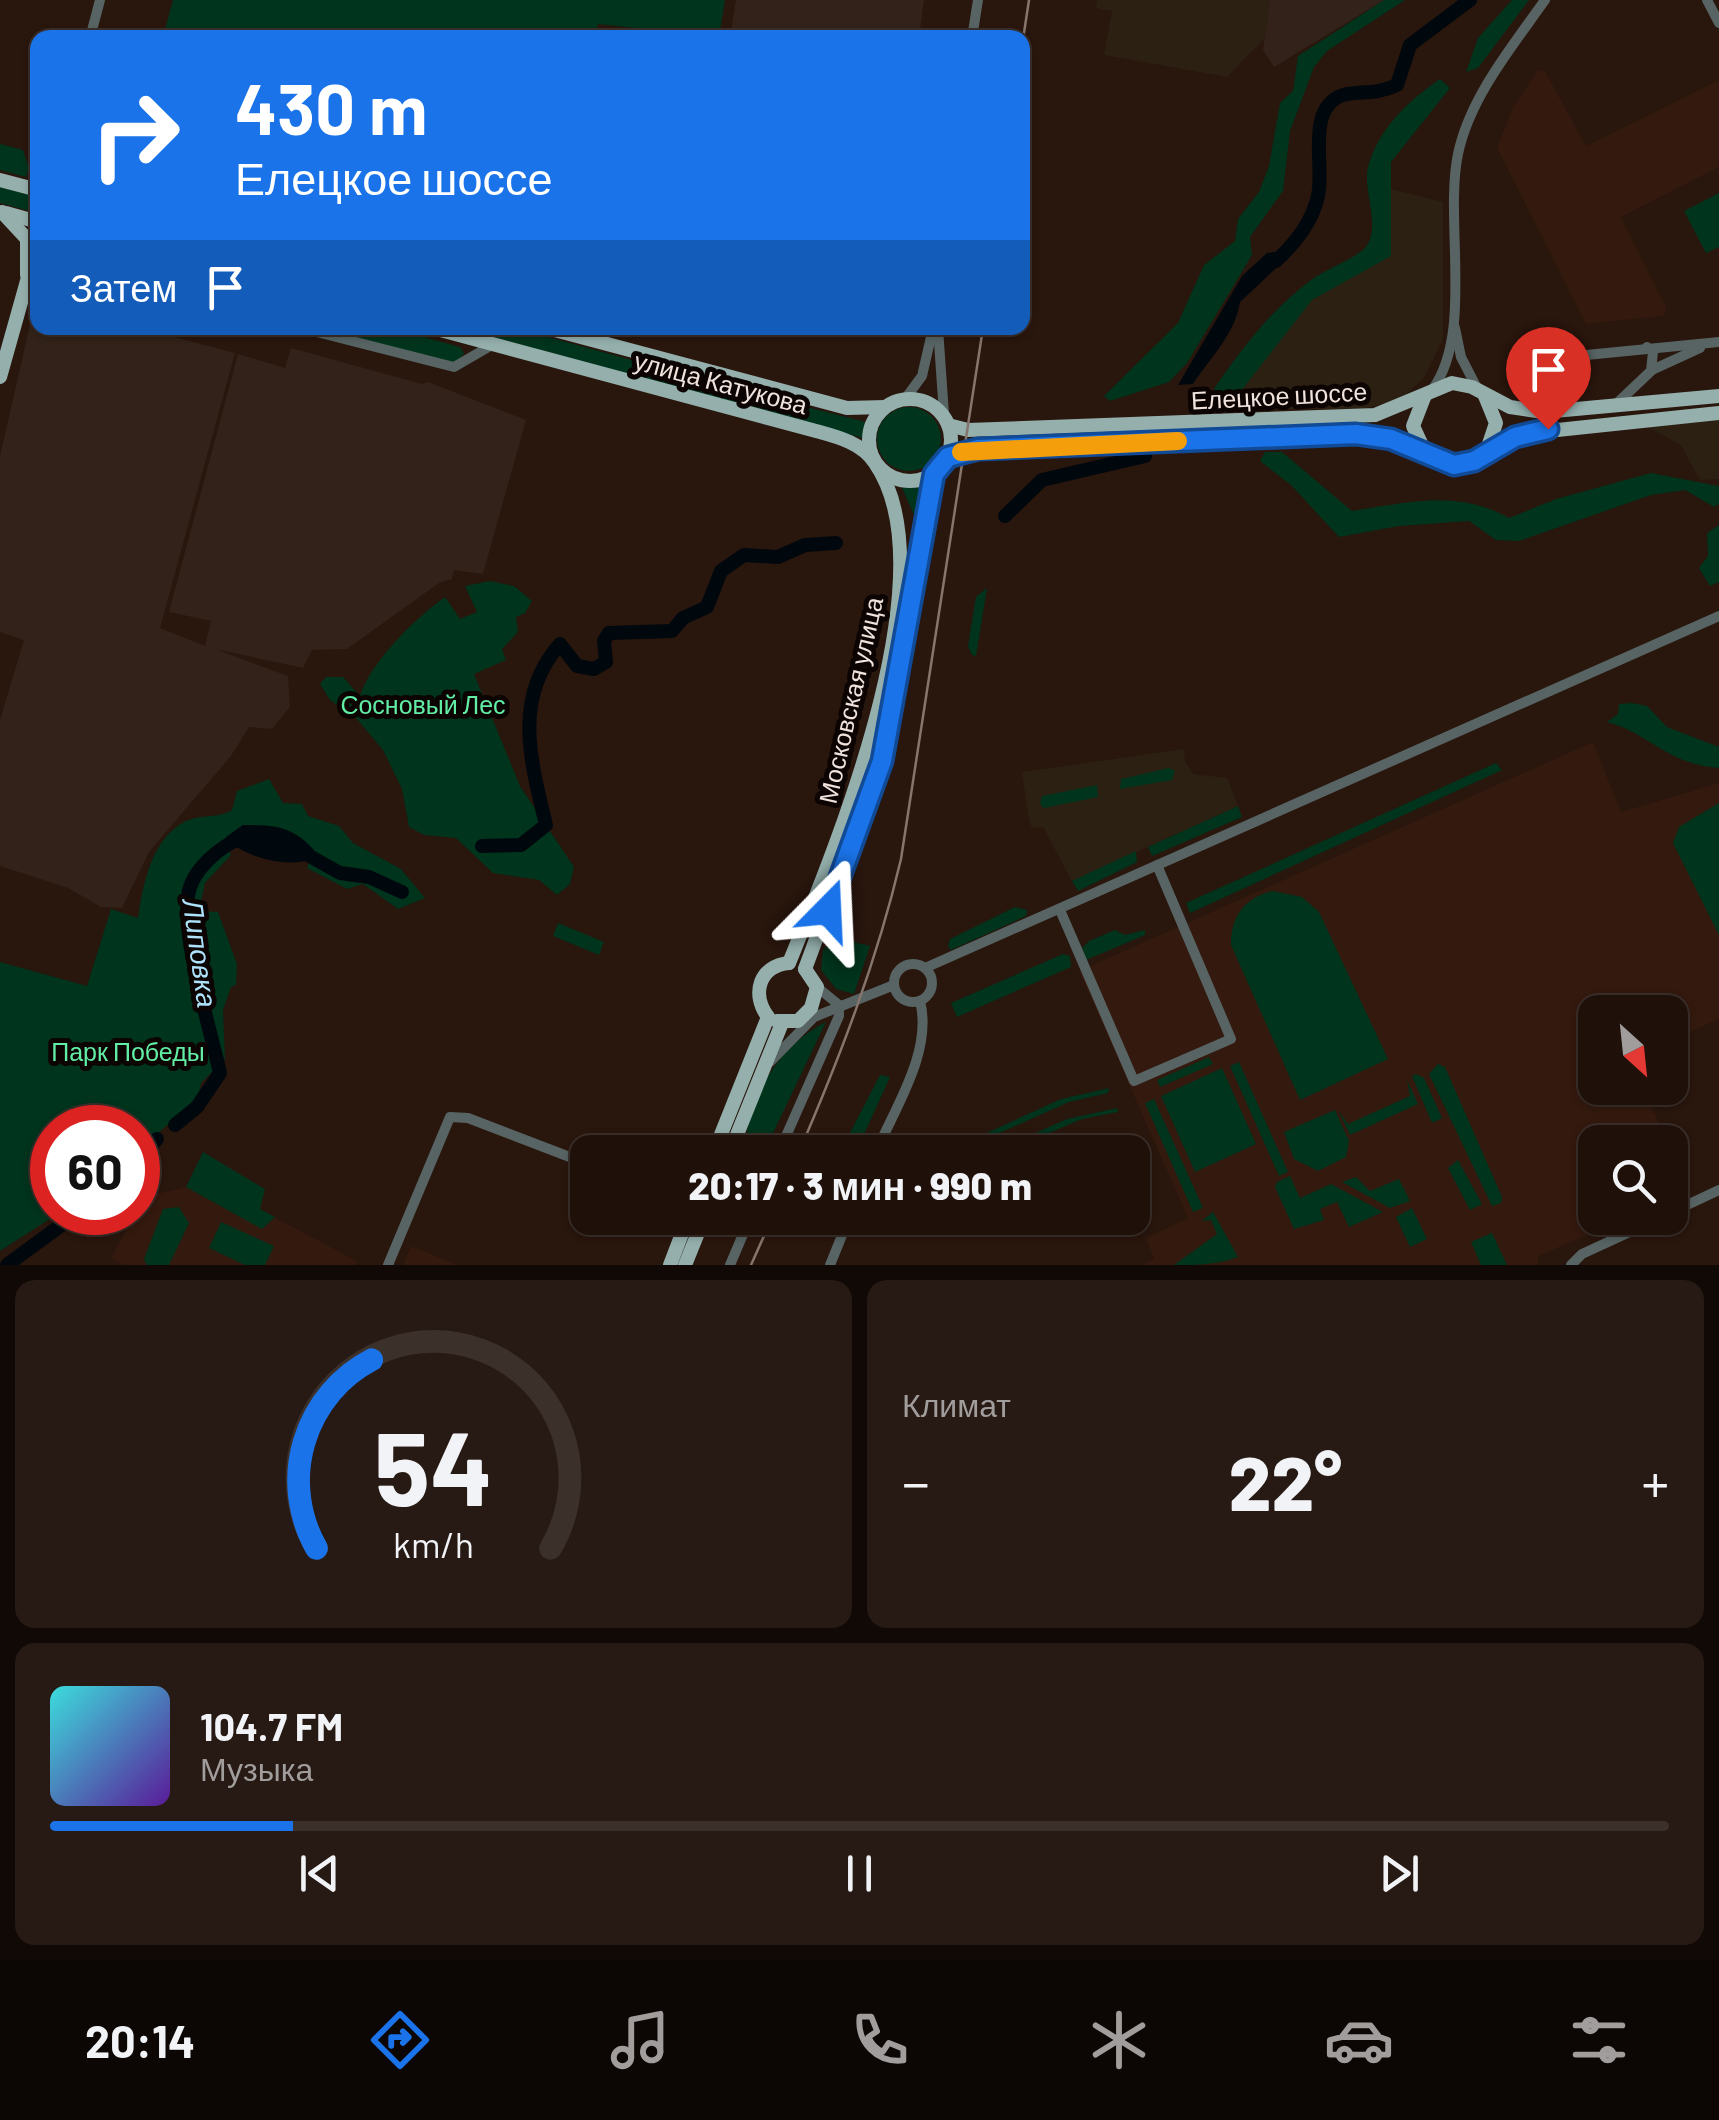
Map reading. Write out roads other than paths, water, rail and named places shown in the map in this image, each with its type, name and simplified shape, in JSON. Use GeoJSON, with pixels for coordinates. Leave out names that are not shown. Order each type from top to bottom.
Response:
{"type":"FeatureCollection","features":[{"type":"Feature","properties":{"kind":"main road"},"geometry":{"type":"LineString","coordinates":[[0,180],[30,187]]}},
{"type":"Feature","properties":{"kind":"main road"},"geometry":{"type":"LineString","coordinates":[[1,212],[30,220]]}},
{"type":"Feature","properties":{"kind":"main road"},"geometry":{"type":"LineString","coordinates":[[1,212],[27,239],[27,280]]}},
{"type":"Feature","properties":{"kind":"main road"},"geometry":{"type":"LineString","coordinates":[[0,377],[30,274]]}},
{"type":"Feature","properties":{"kind":"main road","name":"улица Катукова"},"geometry":{"type":"LineString","coordinates":[[462,335],[852,442],[875,461]]}},
{"type":"Feature","properties":{"kind":"main road","name":"улица Катукова"},"geometry":{"type":"LineString","coordinates":[[572,335],[847,408],[885,407]]}},
{"type":"Feature","properties":{"kind":"main road","name":"Елецкое шоссе"},"geometry":{"type":"LineString","coordinates":[[946,419],[968,430],[1364,416],[1393,410],[1429,392],[1459,383],[1524,411],[1719,396]]}},
{"type":"Feature","properties":{"kind":"main road"},"geometry":{"type":"LineString","coordinates":[[1478,390],[1491,404],[1496,423],[1492,442],[1479,457]]}},
{"type":"Feature","properties":{"kind":"main road"},"geometry":{"type":"LineString","coordinates":[[1429,392],[1415,412],[1413,426],[1416,440],[1429,456]]}},
{"type":"Feature","properties":{"kind":"main road"},"geometry":{"type":"LineString","coordinates":[[904,399],[923,400],[946,419],[948,457],[934,474],[903,481],[875,461],[870,431],[885,407],[904,399]]}},
{"type":"Feature","properties":{"kind":"main road","name":"Елецкое шоссе"},"geometry":{"type":"LineString","coordinates":[[948,457],[978,449],[1356,434],[1391,439],[1454,465],[1479,457],[1515,437],[1548,429],[1719,413]]}},
{"type":"Feature","properties":{"kind":"main road","name":"Московская улица"},"geometry":{"type":"LineString","coordinates":[[783,1020],[758,1002],[760,982],[774,967],[790,963],[850,807],[889,652],[902,536],[894,503],[875,461]]}},
{"type":"Feature","properties":{"kind":"main road","name":"Московская улица"},"geometry":{"type":"LineString","coordinates":[[805,969],[882,761],[934,474]]}},
{"type":"Feature","properties":{"kind":"main road"},"geometry":{"type":"LineString","coordinates":[[790,963],[805,969],[817,988]]}},
{"type":"Feature","properties":{"kind":"main road","name":"Московская улица"},"geometry":{"type":"LineString","coordinates":[[723,1135],[783,1020],[811,1008],[817,988]]}},
{"type":"Feature","properties":{"kind":"main road","name":"Московская улица"},"geometry":{"type":"LineString","coordinates":[[737,1135],[783,1020]]}},
{"type":"Feature","properties":{"kind":"main road"},"geometry":{"type":"LineString","coordinates":[[670,1265],[681,1235]]}},
{"type":"Feature","properties":{"kind":"main road"},"geometry":{"type":"LineString","coordinates":[[685,1265],[697,1235]]}},
{"type":"Feature","properties":{"kind":"street"},"geometry":{"type":"LineString","coordinates":[[92,30],[100,0]]}},
{"type":"Feature","properties":{"kind":"street"},"geometry":{"type":"LineString","coordinates":[[973,30],[978,0]]}},
{"type":"Feature","properties":{"kind":"street"},"geometry":{"type":"LineString","coordinates":[[1429,392],[1444,366],[1453,317],[1454,194],[1462,138],[1487,86],[1545,0]]}},
{"type":"Feature","properties":{"kind":"street"},"geometry":{"type":"LineString","coordinates":[[1707,0],[1719,23]]}},
{"type":"Feature","properties":{"kind":"street"},"geometry":{"type":"LineString","coordinates":[[1453,317],[1461,357],[1478,390]]}},
{"type":"Feature","properties":{"kind":"street"},"geometry":{"type":"LineString","coordinates":[[328,335],[454,367],[466,364],[477,350],[494,344]]}},
{"type":"Feature","properties":{"kind":"street"},"geometry":{"type":"LineString","coordinates":[[459,335],[470,352],[466,364]]}},
{"type":"Feature","properties":{"kind":"street"},"geometry":{"type":"LineString","coordinates":[[904,399],[922,376],[933,335]]}},
{"type":"Feature","properties":{"kind":"street"},"geometry":{"type":"LineString","coordinates":[[936,335],[946,419]]}},
{"type":"Feature","properties":{"kind":"street"},"geometry":{"type":"LineString","coordinates":[[1538,338],[1556,358],[1717,342]]}},
{"type":"Feature","properties":{"kind":"street"},"geometry":{"type":"LineString","coordinates":[[1612,407],[1651,371],[1717,342]]}},
{"type":"Feature","properties":{"kind":"street"},"geometry":{"type":"LineString","coordinates":[[1647,347],[1653,352],[1651,371]]}},
{"type":"Feature","properties":{"kind":"street"},"geometry":{"type":"LineString","coordinates":[[894,985],[897,973],[907,965],[925,968],[1060,910],[1719,616]]}},
{"type":"Feature","properties":{"kind":"street"},"geometry":{"type":"LineString","coordinates":[[1060,910],[1134,1082],[1234,1038],[1157,865]]}},
{"type":"Feature","properties":{"kind":"street"},"geometry":{"type":"LineString","coordinates":[[883,1135],[923,1034],[920,1001],[932,987],[925,968]]}},
{"type":"Feature","properties":{"kind":"street"},"geometry":{"type":"LineString","coordinates":[[894,985],[906,1001],[920,1001]]}},
{"type":"Feature","properties":{"kind":"street"},"geometry":{"type":"LineString","coordinates":[[783,1020],[814,1017],[894,985]]}},
{"type":"Feature","properties":{"kind":"street"},"geometry":{"type":"LineString","coordinates":[[817,988],[839,1005]]}},
{"type":"Feature","properties":{"kind":"street"},"geometry":{"type":"LineString","coordinates":[[786,1135],[839,1016],[839,1005]]}},
{"type":"Feature","properties":{"kind":"street"},"geometry":{"type":"LineString","coordinates":[[761,1075],[814,1017]]}},
{"type":"Feature","properties":{"kind":"street"},"geometry":{"type":"LineString","coordinates":[[388,1265],[450,1117],[468,1118],[570,1157]]}},
{"type":"Feature","properties":{"kind":"street"},"geometry":{"type":"LineString","coordinates":[[1688,1205],[1719,1190]]}},
{"type":"Feature","properties":{"kind":"street"},"geometry":{"type":"LineString","coordinates":[[730,1265],[743,1235]]}},
{"type":"Feature","properties":{"kind":"street"},"geometry":{"type":"LineString","coordinates":[[830,1265],[842,1235]]}},
{"type":"Feature","properties":{"kind":"street"},"geometry":{"type":"LineString","coordinates":[[1571,1265],[1582,1254],[1623,1235]]}},
{"type":"Feature","properties":{"kind":"waterway","name":"Липовка"},"geometry":{"type":"LineString","coordinates":[[1276,261],[1312,215],[1320,184],[1320,125],[1331,102],[1343,95],[1397,85],[1410,45],[1470,0]]}},
{"type":"Feature","properties":{"kind":"waterway","name":"Липовка"},"geometry":{"type":"LineString","coordinates":[[1005,516],[1042,480],[1145,456]]}},
{"type":"Feature","properties":{"kind":"waterway","name":"Липовка"},"geometry":{"type":"LineString","coordinates":[[482,846],[521,845],[546,825],[529,731],[535,686],[560,644],[577,666],[594,669],[606,662],[604,641],[609,633],[672,631],[683,618],[707,607],[721,571],[744,555],[778,557],[805,545],[836,543]]}},
{"type":"Feature","properties":{"kind":"waterway","name":"Липовка"},"geometry":{"type":"LineString","coordinates":[[175,1125],[197,1107],[220,1073],[189,936],[190,886],[209,860],[244,837]]}},
{"type":"Feature","properties":{"kind":"waterway","name":"Липовка"},"geometry":{"type":"LineString","coordinates":[[297,849],[340,873],[369,877],[402,892]]}},
{"type":"Feature","properties":{"kind":"waterway","name":"Липовка"},"geometry":{"type":"LineString","coordinates":[[7,1265],[48,1235]]}},
{"type":"Feature","properties":{"kind":"railway"},"geometry":{"type":"LineString","coordinates":[[1024,30],[1029,0]]}},
{"type":"Feature","properties":{"kind":"railway"},"geometry":{"type":"LineString","coordinates":[[806,1135],[856,1008],[901,859],[982,335]]}},
{"type":"Feature","properties":{"kind":"railway"},"geometry":{"type":"LineString","coordinates":[[751,1265],[764,1235]]}},
{"type":"Feature","properties":{"kind":"park label","name":"Сосновый Лес"},"geometry":{"type":"Point","coordinates":[423,704]}},
{"type":"Feature","properties":{"kind":"park label","name":"Парк Победы"},"geometry":{"type":"Point","coordinates":[128,1051]}}]}
